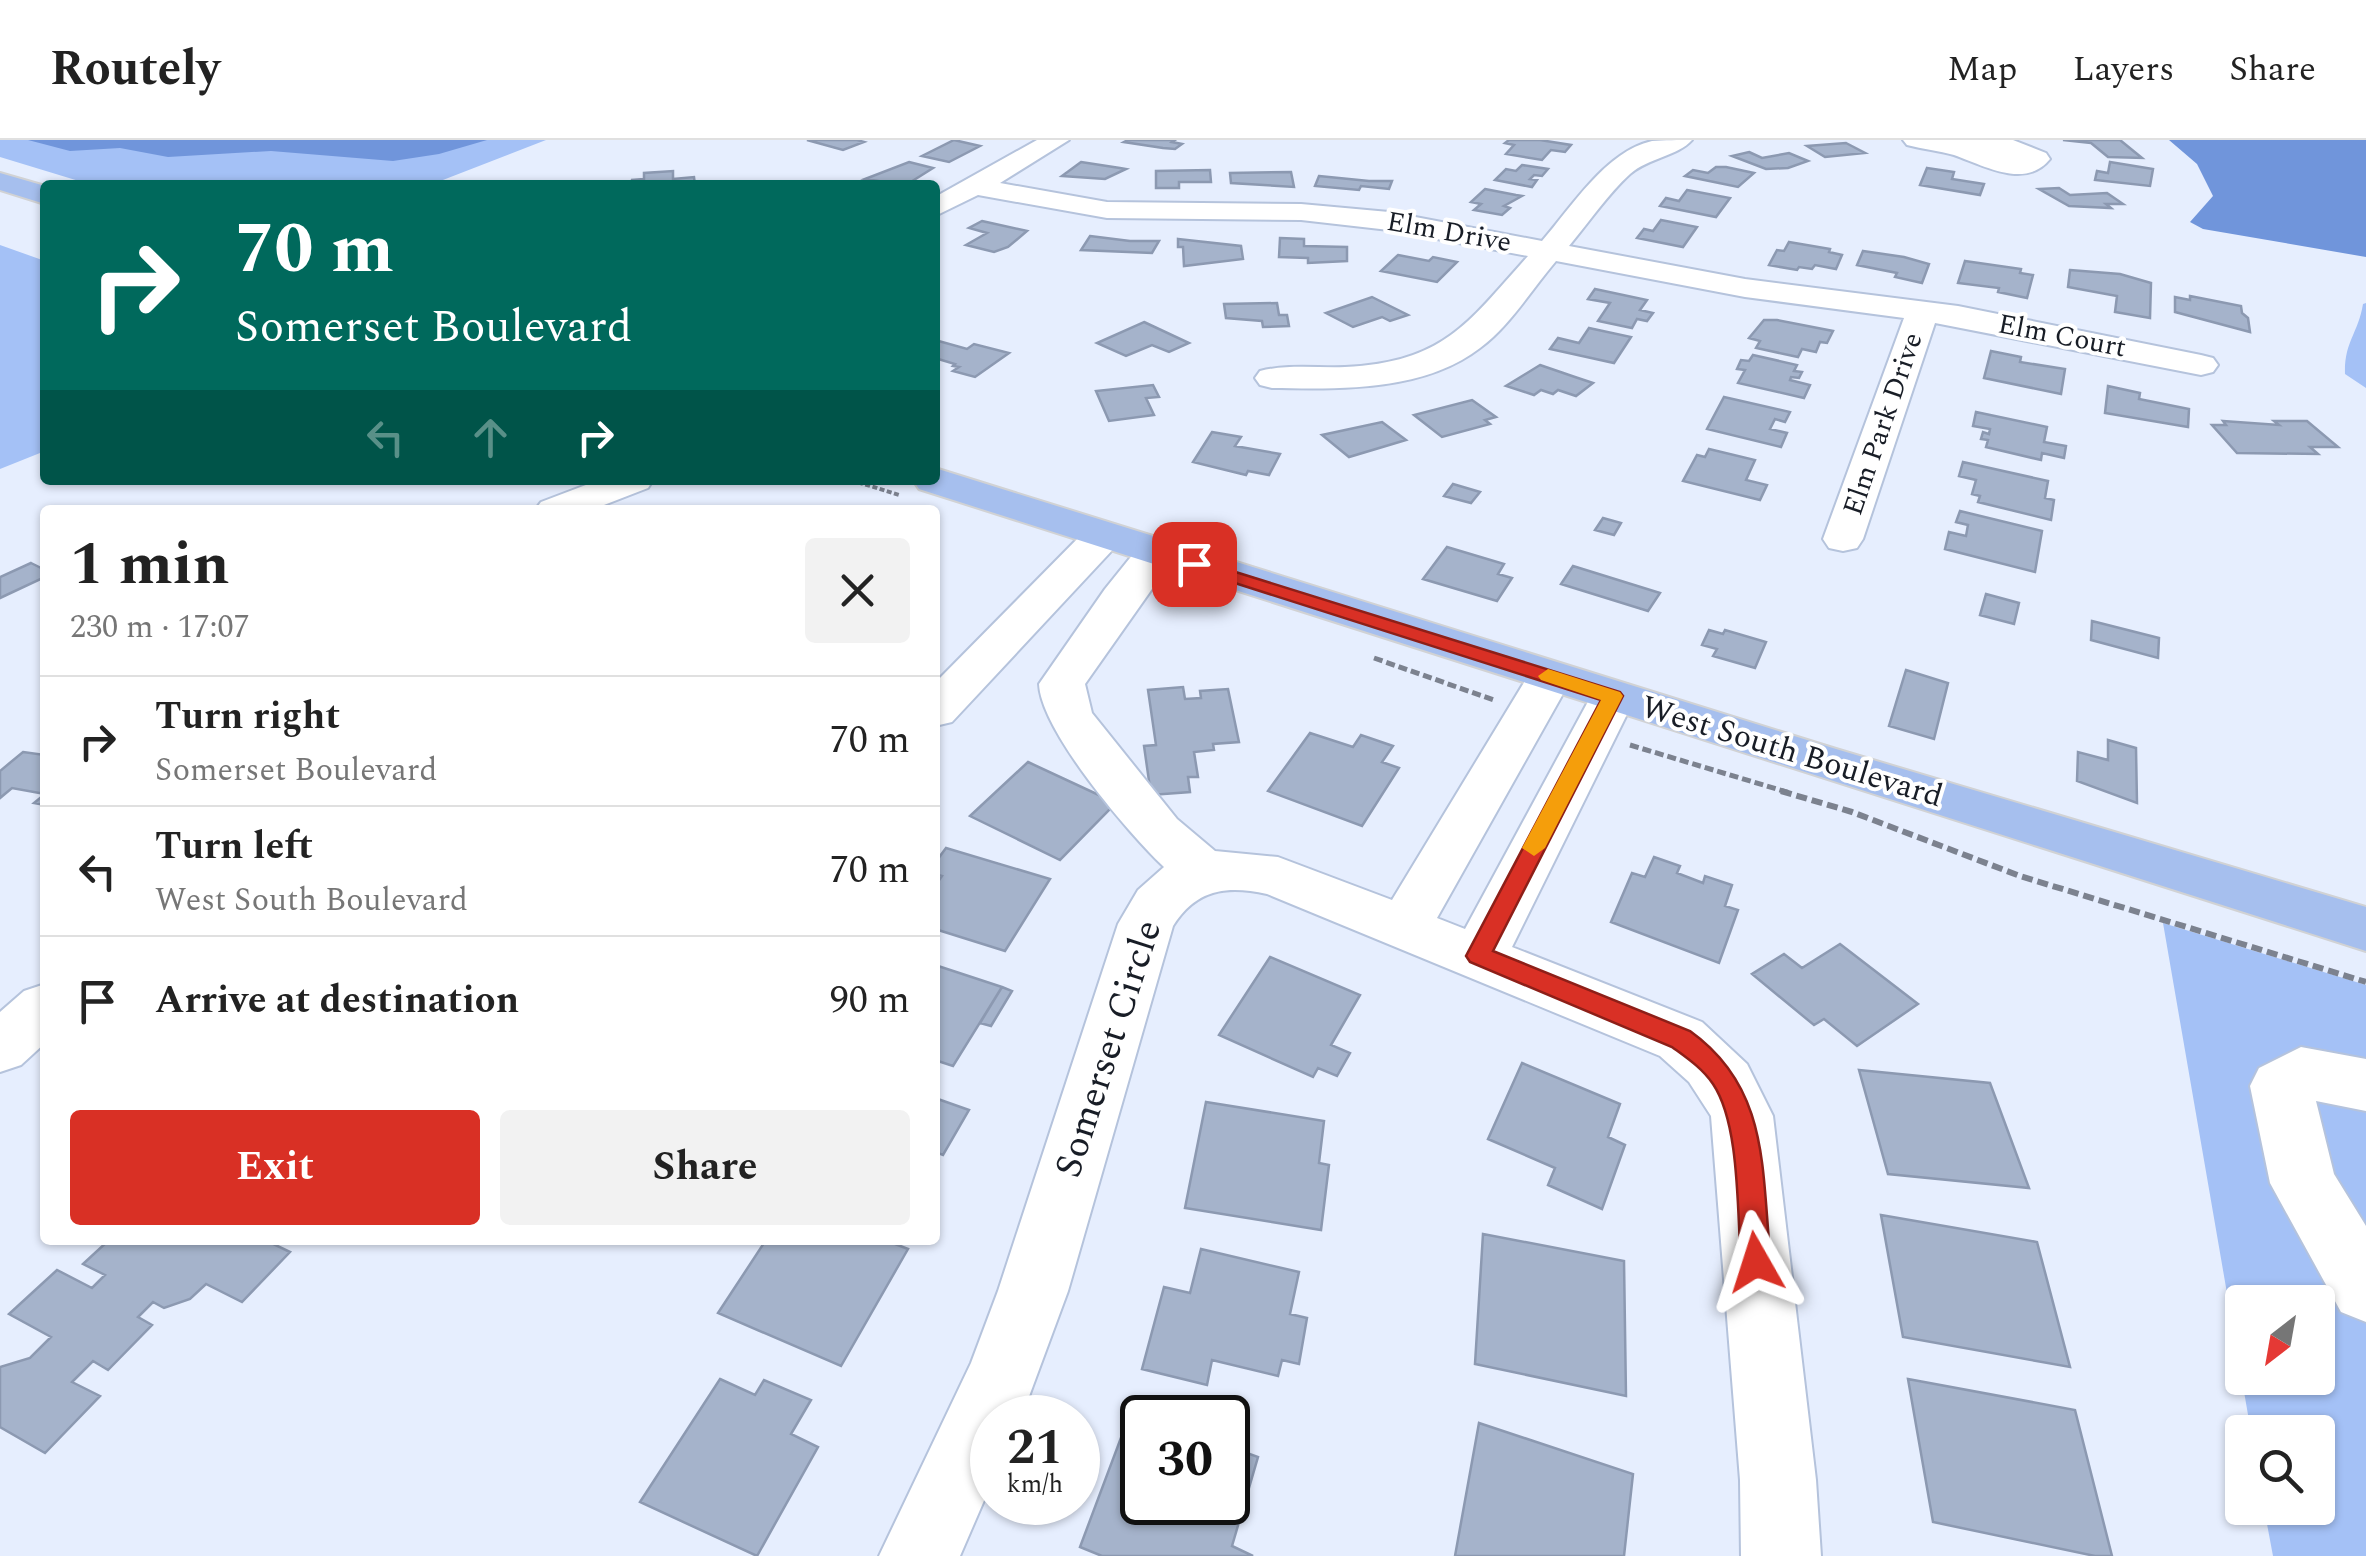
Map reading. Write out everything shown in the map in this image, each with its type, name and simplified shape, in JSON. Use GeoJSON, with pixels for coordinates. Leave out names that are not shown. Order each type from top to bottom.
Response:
{"type":"FeatureCollection","features":[{"type":"Feature","properties":{"kind":"main road"},"geometry":{"type":"LineString","coordinates":[[0,181],[40,193]]}},
{"type":"Feature","properties":{"kind":"main road","name":"West South Boulevard"},"geometry":{"type":"LineString","coordinates":[[940,482],[1550,676],[1622,721],[2366,929]]}},
{"type":"Feature","properties":{"kind":"street"},"geometry":{"type":"LineString","coordinates":[[940,205],[1056,140]]}},
{"type":"Feature","properties":{"kind":"street"},"geometry":{"type":"LineString","coordinates":[[1916,140],[1966,150]]}},
{"type":"Feature","properties":{"kind":"street"},"geometry":{"type":"LineString","coordinates":[[1272,378],[1368,376],[1438,360],[1471,340],[1620,168],[1662,142]]}},
{"type":"Feature","properties":{"kind":"street","name":"Elm Drive"},"geometry":{"type":"LineString","coordinates":[[974,186],[1107,210],[1357,216],[1745,288],[1922,310]]}},
{"type":"Feature","properties":{"kind":"street","name":"Elm Court"},"geometry":{"type":"LineString","coordinates":[[1922,310],[2201,365]]}},
{"type":"Feature","properties":{"kind":"street","name":"Elm Park Drive"},"geometry":{"type":"LineString","coordinates":[[1843,539],[1922,310]]}},
{"type":"Feature","properties":{"kind":"street"},"geometry":{"type":"LineString","coordinates":[[569,497],[615,485]]}},
{"type":"Feature","properties":{"kind":"street"},"geometry":{"type":"LineString","coordinates":[[940,706],[1104,536]]}},
{"type":"Feature","properties":{"kind":"street"},"geometry":{"type":"LineString","coordinates":[[1157,552],[1120,598],[1062,684],[1070,718],[1159,832],[1204,872],[1250,870],[1278,877],[1681,1039],[1706,1057],[1735,1098],[1746,1154],[1778,1480],[1781,1556]]}},
{"type":"Feature","properties":{"kind":"street"},"geometry":{"type":"LineString","coordinates":[[1404,927],[1550,676]]}},
{"type":"Feature","properties":{"kind":"street"},"geometry":{"type":"LineString","coordinates":[[1478,956],[1622,721]]}},
{"type":"Feature","properties":{"kind":"street","name":"Somerset Circle"},"geometry":{"type":"LineString","coordinates":[[919,1556],[1000,1381],[1146,924],[1168,891],[1204,872]]}},
{"type":"Feature","properties":{"kind":"street"},"geometry":{"type":"LineString","coordinates":[[0,1047],[40,1012]]}},
{"type":"Feature","properties":{"kind":"street"},"geometry":{"type":"LineString","coordinates":[[2366,1085],[2301,1074],[2280,1086],[2302,1183],[2366,1289]]}},
{"type":"Feature","properties":{"kind":"path"},"geometry":{"type":"LineString","coordinates":[[1468,692],[1492,700]]}},
{"type":"Feature","properties":{"kind":"path"},"geometry":{"type":"LineString","coordinates":[[1622,721],[2020,876],[2366,982]]}},
{"type":"Feature","properties":{"kind":"shaded area"},"geometry":{"type":"Polygon","coordinates":[[[0,140],[546,140],[443,180],[76,180],[0,157],[0,140]]]}},
{"type":"Feature","properties":{"kind":"shaded area"},"geometry":{"type":"Polygon","coordinates":[[[28,140],[487,140],[439,154],[393,161],[271,151],[168,157],[120,148],[70,151],[28,140]]]}},
{"type":"Feature","properties":{"kind":"shaded area"},"geometry":{"type":"Polygon","coordinates":[[[2169,140],[2366,140],[2366,257],[2203,229],[2190,222],[2213,196],[2197,164],[2169,140]]]}},
{"type":"Feature","properties":{"kind":"shaded area"},"geometry":{"type":"Polygon","coordinates":[[[0,245],[40,259],[40,453],[0,469],[0,245]]]}},
{"type":"Feature","properties":{"kind":"shaded area"},"geometry":{"type":"Polygon","coordinates":[[[2366,303],[2366,388],[2345,374],[2345,363],[2366,303]]]}},
{"type":"Feature","properties":{"kind":"shaded area"},"geometry":{"type":"Polygon","coordinates":[[[2163,923],[2366,985],[2366,1556],[2273,1556],[2267,1525],[2335,1525],[2335,1415],[2248,1415],[2245,1395],[2335,1395],[2335,1285],[2226,1285],[2163,923]]]}},
{"type":"Feature","properties":{"kind":"building"},"geometry":{"type":"Polygon","coordinates":[[[807,140],[857,140],[864,142],[843,150],[807,140]]]}},
{"type":"Feature","properties":{"kind":"building"},"geometry":{"type":"Polygon","coordinates":[[[954,140],[980,146],[949,162],[922,156],[954,140]]]}},
{"type":"Feature","properties":{"kind":"building"},"geometry":{"type":"Polygon","coordinates":[[[1175,140],[1172,142],[1182,144],[1175,149],[1124,142],[1175,140]]]}},
{"type":"Feature","properties":{"kind":"building"},"geometry":{"type":"Polygon","coordinates":[[[1509,140],[1571,145],[1565,152],[1551,150],[1542,160],[1506,154],[1514,145],[1505,143],[1509,140]]]}},
{"type":"Feature","properties":{"kind":"building"},"geometry":{"type":"Polygon","coordinates":[[[2063,140],[2120,140],[2142,158],[2108,157],[2091,143],[2063,140]]]}},
{"type":"Feature","properties":{"kind":"building"},"geometry":{"type":"Polygon","coordinates":[[[1846,143],[1865,153],[1825,157],[1807,146],[1846,143]]]}},
{"type":"Feature","properties":{"kind":"building"},"geometry":{"type":"Polygon","coordinates":[[[1749,152],[1762,158],[1789,153],[1808,161],[1788,168],[1766,169],[1732,156],[1749,152]]]}},
{"type":"Feature","properties":{"kind":"building"},"geometry":{"type":"Polygon","coordinates":[[[909,162],[933,168],[914,180],[865,179],[909,162]]]}},
{"type":"Feature","properties":{"kind":"building"},"geometry":{"type":"Polygon","coordinates":[[[1081,162],[1126,169],[1105,179],[1062,176],[1081,162]]]}},
{"type":"Feature","properties":{"kind":"building"},"geometry":{"type":"Polygon","coordinates":[[[2110,162],[2153,169],[2150,186],[2095,180],[2097,171],[2108,173],[2110,162]]]}},
{"type":"Feature","properties":{"kind":"building"},"geometry":{"type":"Polygon","coordinates":[[[1522,165],[1548,169],[1542,176],[1530,179],[1537,180],[1532,187],[1495,180],[1506,169],[1516,171],[1522,165]]]}},
{"type":"Feature","properties":{"kind":"building"},"geometry":{"type":"Polygon","coordinates":[[[1716,167],[1754,173],[1738,187],[1685,176],[1693,170],[1708,173],[1716,167]]]}},
{"type":"Feature","properties":{"kind":"building"},"geometry":{"type":"Polygon","coordinates":[[[1927,168],[1954,172],[1952,179],[1984,184],[1980,195],[1920,185],[1927,168]]]}},
{"type":"Feature","properties":{"kind":"building"},"geometry":{"type":"Polygon","coordinates":[[[1210,170],[1211,182],[1179,182],[1179,188],[1156,188],[1156,171],[1210,170]]]}},
{"type":"Feature","properties":{"kind":"building"},"geometry":{"type":"Polygon","coordinates":[[[673,171],[673,179],[694,180],[632,180],[644,179],[644,173],[673,171]]]}},
{"type":"Feature","properties":{"kind":"building"},"geometry":{"type":"Polygon","coordinates":[[[1291,172],[1294,187],[1231,183],[1230,173],[1291,172]]]}},
{"type":"Feature","properties":{"kind":"building"},"geometry":{"type":"Polygon","coordinates":[[[1319,176],[1392,181],[1389,189],[1361,186],[1359,190],[1315,186],[1319,176]]]}},
{"type":"Feature","properties":{"kind":"building"},"geometry":{"type":"Polygon","coordinates":[[[2059,188],[2070,195],[2107,193],[2123,204],[2106,204],[2111,208],[2069,206],[2039,189],[2059,188]]]}},
{"type":"Feature","properties":{"kind":"building"},"geometry":{"type":"Polygon","coordinates":[[[1485,189],[1522,196],[1504,206],[1510,208],[1502,215],[1474,210],[1481,204],[1471,202],[1485,189]]]}},
{"type":"Feature","properties":{"kind":"building"},"geometry":{"type":"Polygon","coordinates":[[[1687,190],[1730,198],[1716,217],[1660,206],[1666,198],[1679,201],[1687,190]]]}},
{"type":"Feature","properties":{"kind":"building"},"geometry":{"type":"Polygon","coordinates":[[[1661,220],[1697,227],[1683,247],[1637,238],[1644,229],[1653,231],[1661,220]]]}},
{"type":"Feature","properties":{"kind":"building"},"geometry":{"type":"Polygon","coordinates":[[[982,221],[1027,231],[1008,247],[994,252],[966,245],[987,233],[969,228],[982,221]]]}},
{"type":"Feature","properties":{"kind":"building"},"geometry":{"type":"Polygon","coordinates":[[[1090,236],[1159,241],[1152,253],[1081,250],[1090,236]]]}},
{"type":"Feature","properties":{"kind":"building"},"geometry":{"type":"Polygon","coordinates":[[[1280,238],[1304,239],[1304,246],[1347,247],[1347,261],[1308,263],[1308,258],[1279,257],[1280,238]]]}},
{"type":"Feature","properties":{"kind":"building"},"geometry":{"type":"Polygon","coordinates":[[[1178,239],[1241,246],[1243,259],[1184,266],[1183,247],[1178,247],[1178,239]]]}},
{"type":"Feature","properties":{"kind":"building"},"geometry":{"type":"Polygon","coordinates":[[[1789,242],[1842,255],[1836,269],[1815,265],[1812,269],[1797,270],[1769,265],[1777,250],[1784,251],[1789,242]]]}},
{"type":"Feature","properties":{"kind":"building"},"geometry":{"type":"Polygon","coordinates":[[[1863,251],[1929,264],[1922,283],[1857,265],[1863,251]]]}},
{"type":"Feature","properties":{"kind":"building"},"geometry":{"type":"Polygon","coordinates":[[[1398,255],[1457,262],[1437,282],[1381,271],[1398,255]]]}},
{"type":"Feature","properties":{"kind":"building"},"geometry":{"type":"Polygon","coordinates":[[[1965,261],[2021,269],[2020,273],[2033,275],[2027,298],[1998,292],[1999,288],[1958,283],[1965,261]]]}},
{"type":"Feature","properties":{"kind":"building"},"geometry":{"type":"Polygon","coordinates":[[[2070,270],[2120,274],[2151,283],[2150,318],[2115,312],[2117,296],[2068,287],[2070,270]]]}},
{"type":"Feature","properties":{"kind":"building"},"geometry":{"type":"Polygon","coordinates":[[[1595,289],[1647,300],[1640,310],[1653,313],[1647,321],[1637,319],[1632,328],[1598,321],[1610,303],[1588,299],[1595,289]]]}},
{"type":"Feature","properties":{"kind":"building"},"geometry":{"type":"Polygon","coordinates":[[[2190,296],[2241,306],[2250,332],[2175,312],[2175,297],[2190,300],[2190,296]]]}},
{"type":"Feature","properties":{"kind":"building"},"geometry":{"type":"Polygon","coordinates":[[[1372,297],[1408,315],[1390,321],[1382,317],[1353,327],[1326,313],[1372,297]]]}},
{"type":"Feature","properties":{"kind":"building"},"geometry":{"type":"Polygon","coordinates":[[[1277,303],[1279,315],[1287,315],[1289,326],[1263,327],[1262,321],[1226,318],[1224,304],[1277,303]]]}},
{"type":"Feature","properties":{"kind":"building"},"geometry":{"type":"Polygon","coordinates":[[[1764,320],[1833,331],[1827,343],[1820,342],[1816,352],[1802,349],[1798,357],[1756,348],[1760,341],[1749,338],[1764,320]]]}},
{"type":"Feature","properties":{"kind":"building"},"geometry":{"type":"Polygon","coordinates":[[[1144,322],[1189,343],[1169,352],[1152,345],[1126,356],[1097,343],[1144,322]]]}},
{"type":"Feature","properties":{"kind":"building"},"geometry":{"type":"Polygon","coordinates":[[[1589,328],[1631,337],[1614,363],[1550,349],[1558,338],[1579,343],[1589,328]]]}},
{"type":"Feature","properties":{"kind":"building"},"geometry":{"type":"Polygon","coordinates":[[[940,341],[967,349],[974,344],[1009,353],[975,377],[953,371],[959,367],[940,360],[940,341]]]}},
{"type":"Feature","properties":{"kind":"building"},"geometry":{"type":"Polygon","coordinates":[[[1991,351],[2021,357],[2020,362],[2065,369],[2061,394],[1984,378],[1991,351]]]}},
{"type":"Feature","properties":{"kind":"building"},"geometry":{"type":"Polygon","coordinates":[[[1753,355],[1797,365],[1794,371],[1802,372],[1799,378],[1790,380],[1810,385],[1804,398],[1738,383],[1745,370],[1737,369],[1741,360],[1749,361],[1753,355]]]}},
{"type":"Feature","properties":{"kind":"building"},"geometry":{"type":"Polygon","coordinates":[[[1540,365],[1593,383],[1576,396],[1558,390],[1553,394],[1541,390],[1534,395],[1506,386],[1540,365]]]}},
{"type":"Feature","properties":{"kind":"building"},"geometry":{"type":"Polygon","coordinates":[[[1153,385],[1159,397],[1146,398],[1154,415],[1109,421],[1096,391],[1153,385]]]}},
{"type":"Feature","properties":{"kind":"building"},"geometry":{"type":"Polygon","coordinates":[[[2108,386],[2140,393],[2139,399],[2189,409],[2188,427],[2105,413],[2108,386]]]}},
{"type":"Feature","properties":{"kind":"building"},"geometry":{"type":"Polygon","coordinates":[[[1724,397],[1790,412],[1785,422],[1775,419],[1770,429],[1787,433],[1781,447],[1707,429],[1724,397]]]}},
{"type":"Feature","properties":{"kind":"building"},"geometry":{"type":"Polygon","coordinates":[[[1472,400],[1496,417],[1485,420],[1490,424],[1442,437],[1414,415],[1472,400]]]}},
{"type":"Feature","properties":{"kind":"building"},"geometry":{"type":"Polygon","coordinates":[[[1976,412],[2047,427],[2044,442],[2066,446],[2064,458],[2042,453],[2041,460],[1986,447],[1988,440],[1981,439],[1983,432],[1989,434],[1990,429],[1973,426],[1976,412]]]}},
{"type":"Feature","properties":{"kind":"building"},"geometry":{"type":"Polygon","coordinates":[[[2223,421],[2279,425],[2274,421],[2307,421],[2338,447],[2310,447],[2318,454],[2237,453],[2212,425],[2226,425],[2223,421]]]}},
{"type":"Feature","properties":{"kind":"building"},"geometry":{"type":"Polygon","coordinates":[[[1382,422],[1406,440],[1349,457],[1322,435],[1382,422]]]}},
{"type":"Feature","properties":{"kind":"building"},"geometry":{"type":"Polygon","coordinates":[[[1212,432],[1241,437],[1235,446],[1280,454],[1269,475],[1248,471],[1246,475],[1193,462],[1212,432]]]}},
{"type":"Feature","properties":{"kind":"building"},"geometry":{"type":"Polygon","coordinates":[[[1709,449],[1755,460],[1746,480],[1767,485],[1760,500],[1683,481],[1697,455],[1705,457],[1709,449]]]}},
{"type":"Feature","properties":{"kind":"building"},"geometry":{"type":"Polygon","coordinates":[[[1963,462],[2048,481],[2045,498],[2054,500],[2051,520],[1978,502],[1980,496],[1972,494],[1976,480],[1959,476],[1963,462]]]}},
{"type":"Feature","properties":{"kind":"building"},"geometry":{"type":"Polygon","coordinates":[[[1453,484],[1480,492],[1471,503],[1444,496],[1453,484]]]}},
{"type":"Feature","properties":{"kind":"building"},"geometry":{"type":"Polygon","coordinates":[[[1960,511],[2042,531],[2035,572],[1945,549],[1949,532],[1966,536],[1968,525],[1956,522],[1960,511]]]}},
{"type":"Feature","properties":{"kind":"building"},"geometry":{"type":"Polygon","coordinates":[[[1603,518],[1621,523],[1614,535],[1595,530],[1603,518]]]}},
{"type":"Feature","properties":{"kind":"building"},"geometry":{"type":"Polygon","coordinates":[[[1447,547],[1504,564],[1498,574],[1512,578],[1497,601],[1423,579],[1447,547]]]}},
{"type":"Feature","properties":{"kind":"building"},"geometry":{"type":"Polygon","coordinates":[[[31,563],[40,568],[40,579],[0,598],[0,577],[31,563]]]}},
{"type":"Feature","properties":{"kind":"building"},"geometry":{"type":"Polygon","coordinates":[[[1573,566],[1660,593],[1648,611],[1561,584],[1573,566]]]}},
{"type":"Feature","properties":{"kind":"building"},"geometry":{"type":"Polygon","coordinates":[[[1986,594],[2019,603],[2014,624],[1980,615],[1986,594]]]}},
{"type":"Feature","properties":{"kind":"building"},"geometry":{"type":"Polygon","coordinates":[[[2092,621],[2159,638],[2158,658],[2091,640],[2092,621]]]}},
{"type":"Feature","properties":{"kind":"building"},"geometry":{"type":"Polygon","coordinates":[[[1709,630],[1723,634],[1725,630],[1766,642],[1755,668],[1713,656],[1717,649],[1702,645],[1709,630]]]}},
{"type":"Feature","properties":{"kind":"building"},"geometry":{"type":"Polygon","coordinates":[[[1906,670],[1948,683],[1934,739],[1889,726],[1906,670]]]}},
{"type":"Feature","properties":{"kind":"building"},"geometry":{"type":"Polygon","coordinates":[[[1183,687],[1185,699],[1201,698],[1200,691],[1228,689],[1239,742],[1213,744],[1214,750],[1194,752],[1198,777],[1188,777],[1190,792],[1151,795],[1144,746],[1156,745],[1148,690],[1183,687]]]}},
{"type":"Feature","properties":{"kind":"building"},"geometry":{"type":"Polygon","coordinates":[[[1310,733],[1353,747],[1361,735],[1393,746],[1382,762],[1399,768],[1362,826],[1268,791],[1310,733]]]}},
{"type":"Feature","properties":{"kind":"building"},"geometry":{"type":"Polygon","coordinates":[[[2108,740],[2136,748],[2137,803],[2077,781],[2078,752],[2108,760],[2108,740]]]}},
{"type":"Feature","properties":{"kind":"building"},"geometry":{"type":"Polygon","coordinates":[[[23,752],[40,754],[40,793],[12,788],[0,798],[0,771],[23,752]]]}},
{"type":"Feature","properties":{"kind":"building"},"geometry":{"type":"Polygon","coordinates":[[[1028,762],[1116,803],[1060,860],[970,816],[1028,762]]]}},
{"type":"Feature","properties":{"kind":"building"},"geometry":{"type":"Polygon","coordinates":[[[946,848],[1050,879],[1005,951],[940,931],[940,856],[946,848]]]}},
{"type":"Feature","properties":{"kind":"building"},"geometry":{"type":"Polygon","coordinates":[[[1654,857],[1680,866],[1677,873],[1703,883],[1705,876],[1732,885],[1725,906],[1738,910],[1719,963],[1611,922],[1632,873],[1645,877],[1654,857]]]}},
{"type":"Feature","properties":{"kind":"building"},"geometry":{"type":"Polygon","coordinates":[[[1840,944],[1918,1004],[1857,1046],[1824,1019],[1814,1025],[1752,974],[1784,954],[1802,968],[1840,944]]]}},
{"type":"Feature","properties":{"kind":"building"},"geometry":{"type":"Polygon","coordinates":[[[1270,957],[1360,995],[1331,1045],[1350,1053],[1337,1076],[1318,1068],[1313,1077],[1219,1035],[1270,957]]]}},
{"type":"Feature","properties":{"kind":"building"},"geometry":{"type":"Polygon","coordinates":[[[940,967],[1002,987],[953,1066],[940,1062],[940,967]]]}},
{"type":"Feature","properties":{"kind":"building"},"geometry":{"type":"Polygon","coordinates":[[[1002,987],[1012,991],[991,1026],[980,1023],[1002,987]]]}},
{"type":"Feature","properties":{"kind":"building"},"geometry":{"type":"Polygon","coordinates":[[[1522,1063],[1620,1104],[1608,1137],[1625,1145],[1602,1209],[1548,1185],[1555,1168],[1488,1139],[1522,1063]]]}},
{"type":"Feature","properties":{"kind":"building"},"geometry":{"type":"Polygon","coordinates":[[[1859,1070],[1990,1083],[2029,1188],[1888,1174],[1859,1070]]]}},
{"type":"Feature","properties":{"kind":"building"},"geometry":{"type":"Polygon","coordinates":[[[940,1100],[969,1110],[943,1155],[940,1154],[940,1100]]]}},
{"type":"Feature","properties":{"kind":"building"},"geometry":{"type":"Polygon","coordinates":[[[1206,1102],[1324,1121],[1319,1163],[1329,1165],[1321,1230],[1185,1208],[1206,1102]]]}},
{"type":"Feature","properties":{"kind":"building"},"geometry":{"type":"Polygon","coordinates":[[[1881,1215],[2037,1242],[2070,1367],[1903,1337],[1881,1215]]]}},
{"type":"Feature","properties":{"kind":"building"},"geometry":{"type":"Polygon","coordinates":[[[1483,1234],[1624,1261],[1626,1396],[1475,1364],[1483,1234]]]}},
{"type":"Feature","properties":{"kind":"building"},"geometry":{"type":"Polygon","coordinates":[[[104,1245],[275,1245],[290,1252],[242,1302],[206,1284],[190,1299],[164,1308],[153,1302],[138,1317],[152,1325],[108,1370],[93,1361],[72,1382],[100,1396],[45,1453],[0,1427],[0,1367],[30,1358],[51,1337],[9,1314],[57,1270],[92,1288],[105,1275],[83,1264],[104,1245]]]}},
{"type":"Feature","properties":{"kind":"building"},"geometry":{"type":"Polygon","coordinates":[[[763,1245],[898,1245],[908,1249],[841,1366],[718,1313],[763,1245]]]}},
{"type":"Feature","properties":{"kind":"building"},"geometry":{"type":"Polygon","coordinates":[[[1201,1249],[1299,1272],[1290,1314],[1307,1318],[1299,1364],[1282,1360],[1278,1376],[1212,1360],[1207,1385],[1142,1369],[1164,1287],[1190,1293],[1201,1249]]]}},
{"type":"Feature","properties":{"kind":"building"},"geometry":{"type":"Polygon","coordinates":[[[720,1379],[755,1395],[764,1380],[811,1400],[791,1434],[818,1447],[757,1556],[640,1502],[720,1379]]]}},
{"type":"Feature","properties":{"kind":"building"},"geometry":{"type":"Polygon","coordinates":[[[1908,1379],[2075,1410],[2112,1556],[2095,1556],[1933,1522],[1908,1379]]]}},
{"type":"Feature","properties":{"kind":"building"},"geometry":{"type":"Polygon","coordinates":[[[1479,1423],[1633,1474],[1624,1556],[1455,1556],[1479,1423]]]}},
{"type":"Feature","properties":{"kind":"building"},"geometry":{"type":"Polygon","coordinates":[[[1120,1440],[1120,1525],[1238,1525],[1232,1546],[1253,1556],[1102,1556],[1080,1547],[1088,1525],[1100,1525],[1100,1494],[1120,1440]]]}},
{"type":"Feature","properties":{"kind":"building"},"geometry":{"type":"Polygon","coordinates":[[[1250,1454],[1258,1457],[1250,1484],[1250,1454]]]}},
{"type":"Feature","properties":{"kind":"slow traffic"},"geometry":{"type":"LineString","coordinates":[[1534,848],[1613,696],[1548,676]]}},
{"type":"Feature","properties":{"kind":"route"},"geometry":{"type":"LineString","coordinates":[[1194,564],[1613,696],[1478,956],[1681,1039],[1706,1057],[1725,1079],[1742,1116],[1756,1262]]}}]}
